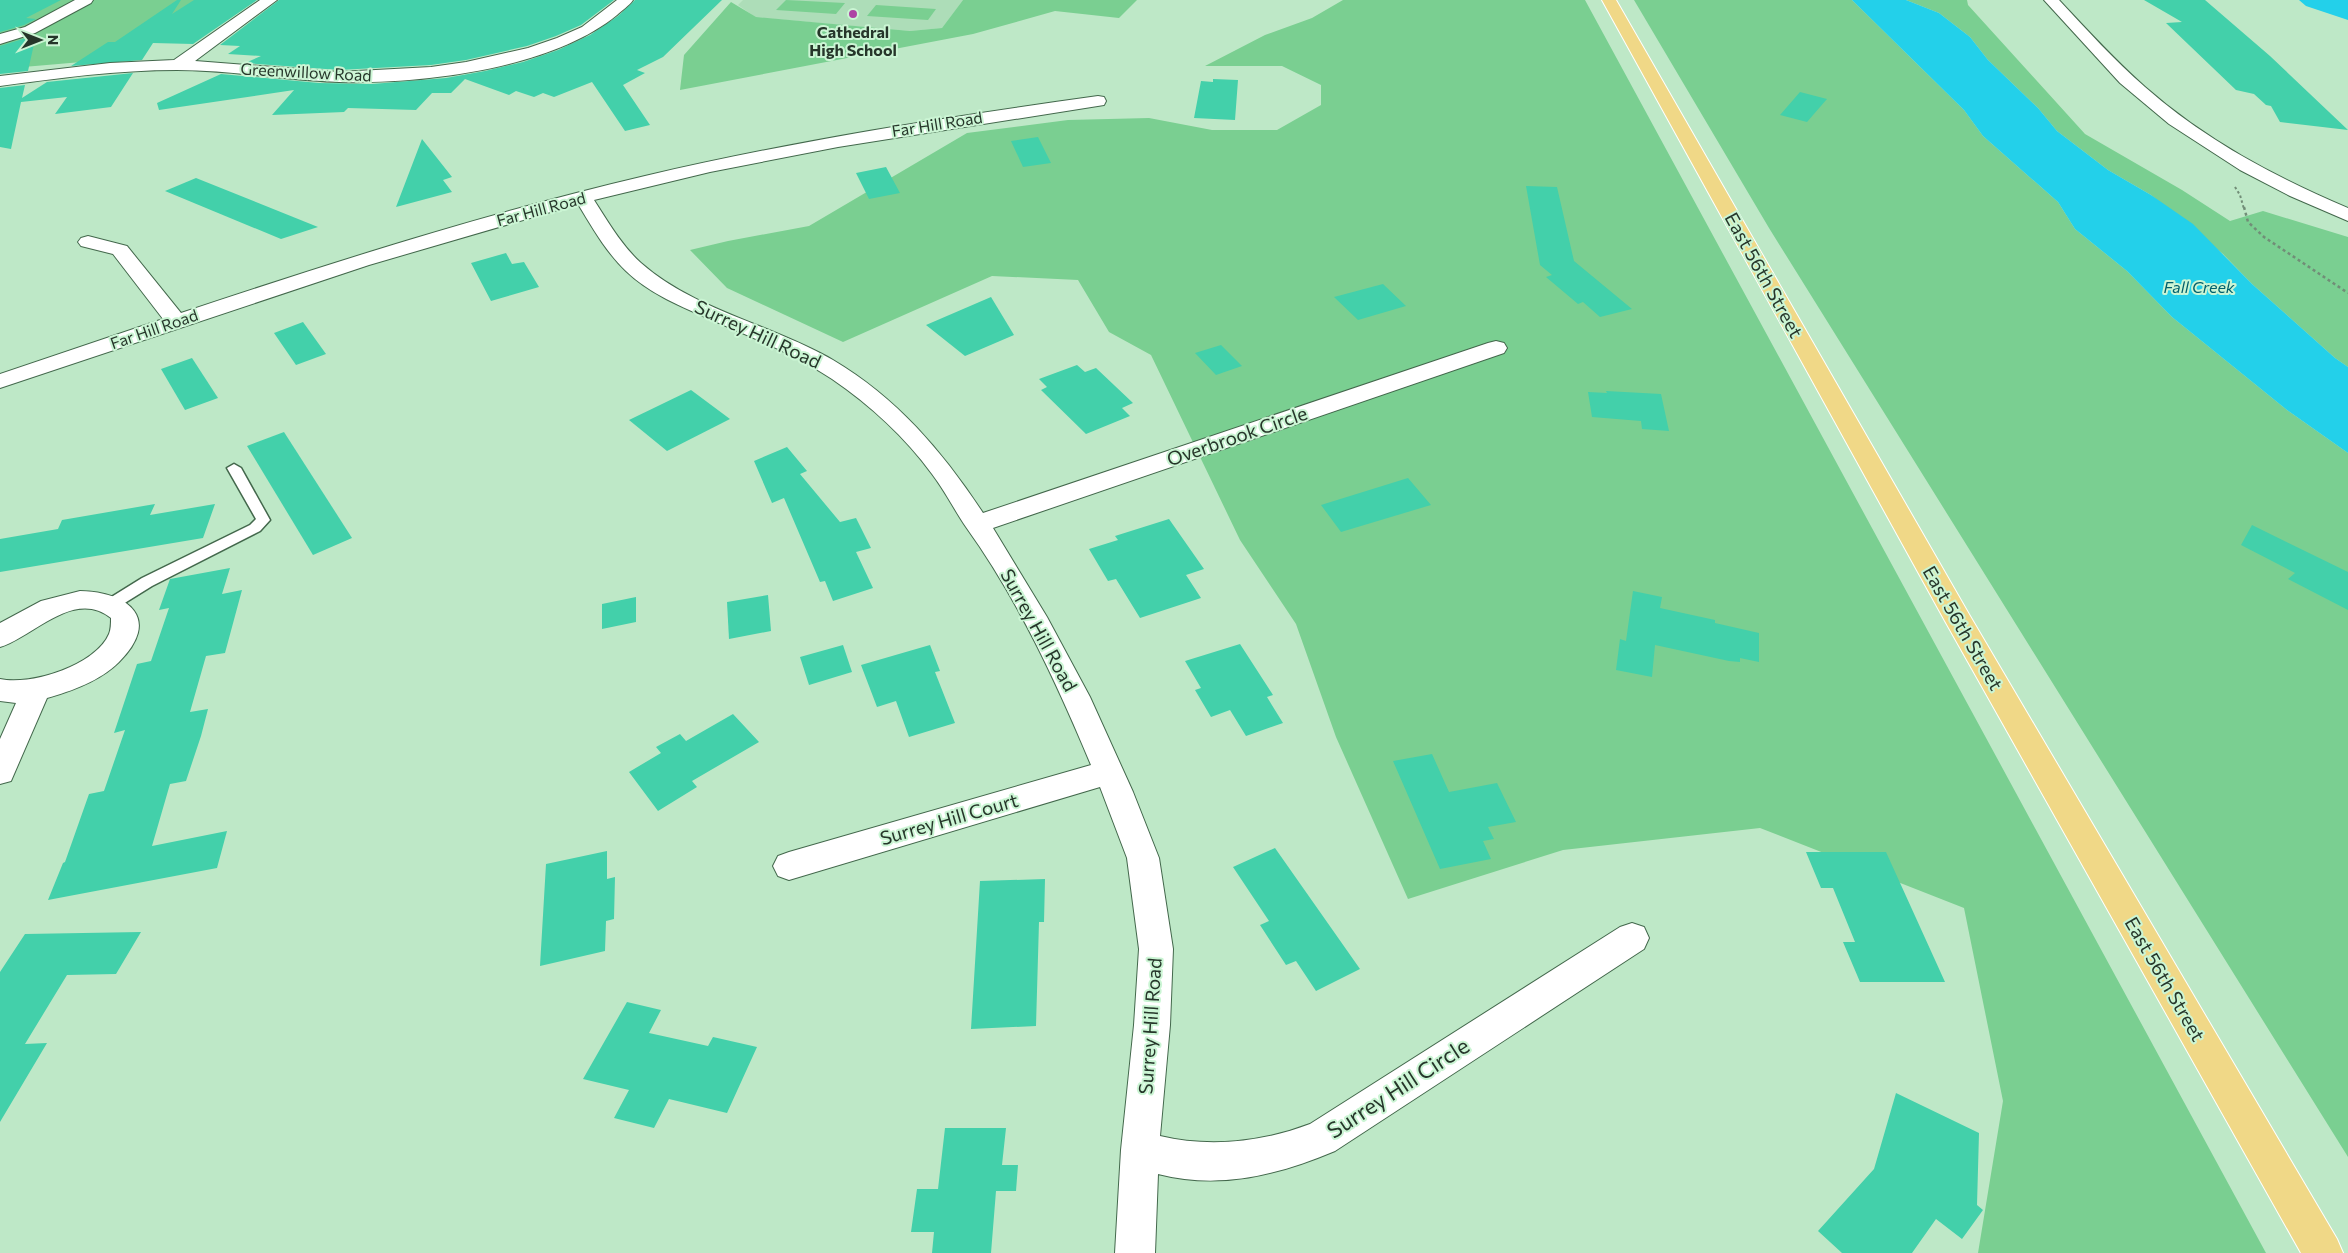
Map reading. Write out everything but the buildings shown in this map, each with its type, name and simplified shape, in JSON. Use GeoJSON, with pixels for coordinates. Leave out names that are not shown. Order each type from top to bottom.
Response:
{"type":"FeatureCollection","features":[{"type":"Feature","properties":{"kind":"main road","name":"East 56th Street"},"geometry":{"type":"LineString","coordinates":[[1608,0],[1964,630],[2323,1253]]}},
{"type":"Feature","properties":{"kind":"street"},"geometry":{"type":"LineString","coordinates":[[0,39],[30,30],[86,0]]}},
{"type":"Feature","properties":{"kind":"street"},"geometry":{"type":"LineString","coordinates":[[178,65],[270,0]]}},
{"type":"Feature","properties":{"kind":"street","name":"Greenwillow Road"},"geometry":{"type":"LineString","coordinates":[[0,81],[119,68],[178,65],[338,77],[392,75],[439,70],[509,57],[567,39],[587,30],[626,0]]}},
{"type":"Feature","properties":{"kind":"street"},"geometry":{"type":"LineString","coordinates":[[2051,0],[2141,93],[2178,123],[2239,162],[2348,215]]}},
{"type":"Feature","properties":{"kind":"street","name":"Far Hill Road"},"geometry":{"type":"LineString","coordinates":[[0,381],[404,248],[583,197],[711,166],[833,142],[933,124],[1098,101]]}},
{"type":"Feature","properties":{"kind":"street","name":"Surrey Hill Road"},"geometry":{"type":"LineString","coordinates":[[583,197],[623,257],[642,274],[693,304],[806,355],[838,373],[873,398],[923,447],[977,524],[1026,602],[1050,645],[1079,702],[1143,858],[1156,949],[1152,1025],[1140,1150],[1135,1253]]}},
{"type":"Feature","properties":{"kind":"street"},"geometry":{"type":"LineString","coordinates":[[88,242],[120,250],[177,322]]}},
{"type":"Feature","properties":{"kind":"street","name":"Overbrook Circle"},"geometry":{"type":"LineString","coordinates":[[977,524],[1496,348]]}},
{"type":"Feature","properties":{"kind":"street"},"geometry":{"type":"LineString","coordinates":[[0,637],[36,614],[60,605],[82,601],[102,602],[116,607],[124,616],[125,629],[118,644],[104,658],[84,673],[61,684],[36,691],[13,693],[0,690]]}},
{"type":"Feature","properties":{"kind":"street"},"geometry":{"type":"LineString","coordinates":[[0,772],[36,691]]}},
{"type":"Feature","properties":{"kind":"street","name":"Surrey Hill Court"},"geometry":{"type":"LineString","coordinates":[[789,866],[1109,772]]}},
{"type":"Feature","properties":{"kind":"street","name":"Surrey Hill Circle"},"geometry":{"type":"LineString","coordinates":[[1140,1150],[1179,1160],[1222,1163],[1265,1158],[1322,1138],[1632,938]]}},
{"type":"Feature","properties":{"kind":"lane"},"geometry":{"type":"LineString","coordinates":[[110,605],[146,582],[255,528],[263,520],[234,468]]}},
{"type":"Feature","properties":{"kind":"shaded area","name":"Cathedral High School"},"geometry":{"type":"Polygon","coordinates":[[[743,0],[963,0],[942,28],[910,31],[755,17],[738,5],[743,0]]]}},
{"type":"Feature","properties":{"kind":"green space"},"geometry":{"type":"Polygon","coordinates":[[[0,0],[207,0],[105,60],[0,69],[0,0]]]}},
{"type":"Feature","properties":{"kind":"green space"},"geometry":{"type":"Polygon","coordinates":[[[786,0],[845,3],[836,14],[776,10],[786,0]]]}},
{"type":"Feature","properties":{"kind":"green space"},"geometry":{"type":"Polygon","coordinates":[[[963,0],[1137,0],[1119,18],[1055,11],[973,34],[680,90],[684,55],[731,2],[756,17],[910,31],[942,28],[963,0]]]}},
{"type":"Feature","properties":{"kind":"green space"},"geometry":{"type":"Polygon","coordinates":[[[1343,0],[1585,0],[2266,1253],[1978,1253],[2003,1101],[1964,908],[1760,828],[1563,850],[1408,899],[1336,737],[1296,624],[1240,540],[1151,355],[1109,332],[1078,280],[992,276],[843,342],[727,288],[690,250],[809,226],[967,133],[1068,120],[1149,118],[1212,130],[1277,130],[1321,105],[1321,85],[1282,66],[1205,66],[1265,35],[1312,18],[1343,0]]]}},
{"type":"Feature","properties":{"kind":"green space"},"geometry":{"type":"Polygon","coordinates":[[[1634,0],[1852,0],[1964,110],[1983,136],[2058,202],[2075,229],[2127,271],[2172,317],[2287,410],[2348,453],[2348,1157],[1769,228],[1634,0]]]}},
{"type":"Feature","properties":{"kind":"green space"},"geometry":{"type":"Polygon","coordinates":[[[1906,0],[1967,0],[1968,5],[2085,134],[2182,190],[2230,221],[2263,211],[2348,237],[2348,367],[2335,358],[2252,284],[2223,254],[2151,195],[2108,170],[2057,131],[2038,108],[1988,60],[1970,37],[1939,13],[1906,0]]]}},
{"type":"Feature","properties":{"kind":"green space"},"geometry":{"type":"Polygon","coordinates":[[[876,5],[936,9],[928,20],[867,16],[876,5]]]}},
{"type":"Feature","properties":{"kind":"water","name":"Fall Creek"},"geometry":{"type":"Polygon","coordinates":[[[1852,0],[1906,0],[1939,13],[1970,37],[1988,60],[2038,108],[2057,131],[2108,170],[2151,195],[2193,224],[2252,284],[2335,358],[2348,367],[2348,453],[2287,410],[2172,317],[2127,271],[2075,229],[2058,202],[1983,136],[1964,110],[1852,0]]]}},
{"type":"Feature","properties":{"kind":"water"},"geometry":{"type":"Polygon","coordinates":[[[2299,0],[2348,0],[2348,20],[2306,6],[2299,0]]]}},
{"type":"Feature","properties":{"kind":"place","name":"Cathedral High School"},"geometry":{"type":"Point","coordinates":[853,14]}}]}
